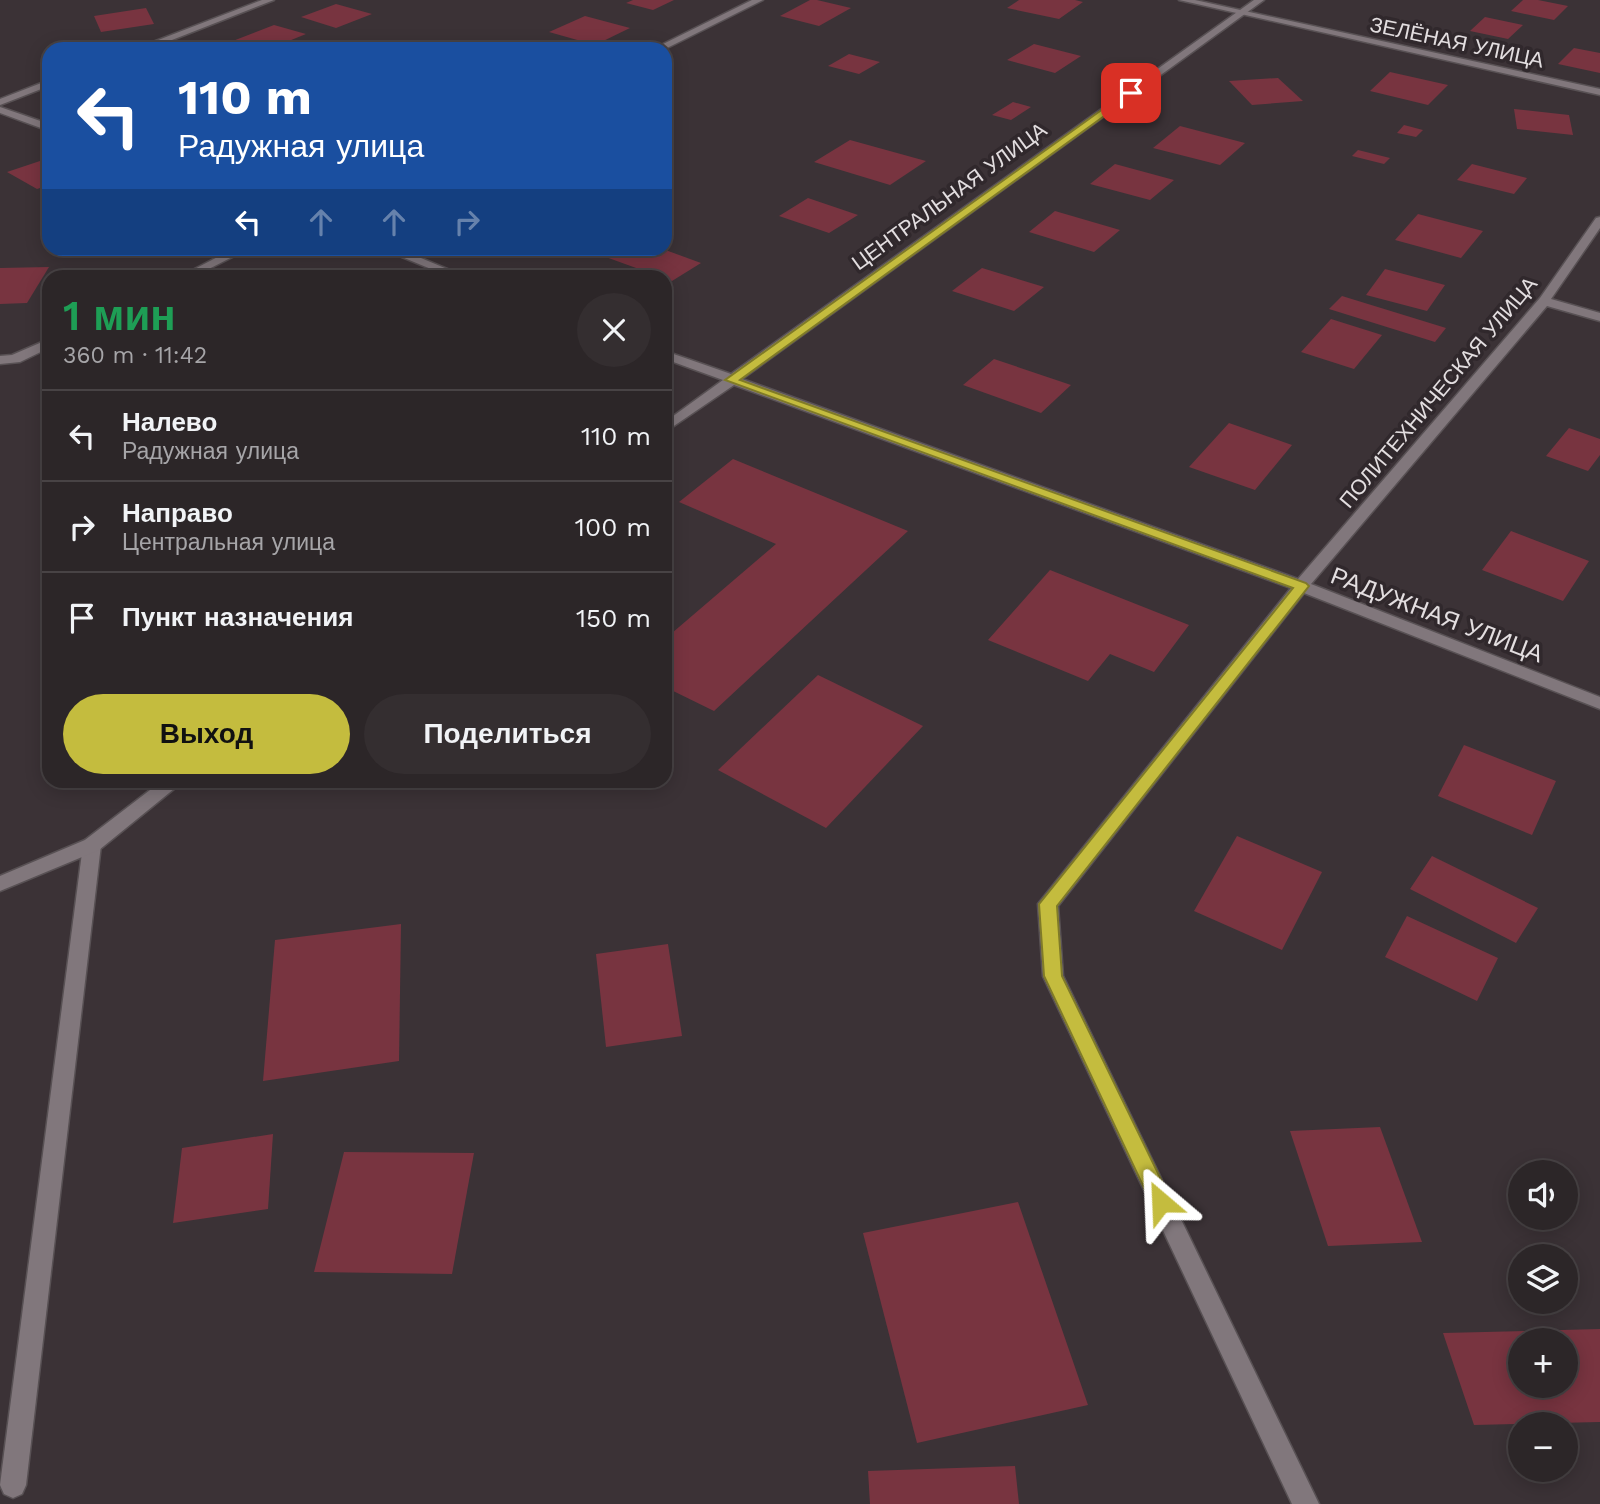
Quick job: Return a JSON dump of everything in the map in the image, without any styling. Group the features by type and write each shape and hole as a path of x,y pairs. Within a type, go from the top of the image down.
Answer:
{"street":[{"path":"159,42 270,0"},
{"path":"672,42 759,0"},
{"name":"ЗЕЛЁНАЯ УЛИЦА","path":"1183,0 1600,92"},
{"name":"ЦЕНТРАЛЬНАЯ УЛИЦА","path":"672,423 1260,0"},
{"path":"0,102 42,86"},
{"path":"0,110 42,125"},
{"name":"ПОЛИТЕХНИЧЕСКАЯ УЛИЦА","path":"1306,1504 1053,976 1048,904 1301,586 1544,300 1600,220"},
{"path":"200,270 229,256"},
{"path":"406,256 442,270"},
{"path":"1544,300 1600,317"},
{"path":"0,360 15,359 42,346"},
{"name":"РАДУЖНАЯ УЛИЦА","path":"672,358 1301,586 1600,703"},
{"path":"0,884 92,845 166,788"},
{"path":"13,1485 92,845"}],"building":[{"path":"633,0 674,0 653,10 626,3"},
{"path":"810,0 851,8 819,26 780,16"},
{"path":"1019,0 1083,2 1059,19 1007,8"},
{"path":"1523,0 1568,6 1554,20 1511,11"},
{"path":"336,4 372,14 336,28 301,17"},
{"path":"146,8 154,24 101,32 94,16"},
{"path":"585,16 630,28 601,42 584,42 549,32"},
{"path":"1485,17 1523,25 1508,39 1470,31"},
{"path":"274,25 306,34 286,42 230,42"},
{"path":"1034,44 1081,56 1055,73 1007,60"},
{"path":"1574,48 1600,53 1600,73 1558,64"},
{"path":"849,54 880,62 859,74 828,66"},
{"path":"1390,72 1448,85 1428,105 1370,91"},
{"path":"1278,78 1303,101 1252,105 1229,81"},
{"path":"1013,102 1031,107 1011,120 992,115"},
{"path":"1514,109 1569,115 1573,135 1517,129"},
{"path":"1404,125 1423,130 1416,137 1397,133"},
{"path":"1180,126 1245,143 1220,165 1153,148"},
{"path":"850,140 926,161 890,185 814,162"},
{"path":"1358,150 1390,158 1384,164 1352,156"},
{"path":"42,160 42,187 37,189 7,172"},
{"path":"1115,164 1174,180 1150,200 1090,184"},
{"path":"1472,164 1527,178 1514,194 1457,180"},
{"path":"808,198 858,215 829,233 779,216"},
{"path":"1055,211 1120,230 1094,252 1029,232"},
{"path":"1418,214 1483,231 1461,258 1395,240"},
{"path":"672,252 701,263 672,281 672,270 642,270 603,256 672,256"},
{"path":"49,267 42,270 42,278 27,303 0,304 0,268"},
{"path":"982,268 1044,287 1014,311 952,291"},
{"path":"1385,269 1445,285 1427,311 1366,295"},
{"path":"1342,296 1446,328 1435,342 1329,309"},
{"path":"1331,319 1382,335 1354,369 1301,352"},
{"path":"994,359 1071,385 1041,413 963,385"},
{"path":"1229,423 1292,445 1255,490 1189,467"},
{"path":"1569,428 1600,439 1600,455 1588,471 1546,456"},
{"path":"733,459 908,531 714,711 672,690 672,633 776,544 679,502"},
{"path":"1511,531 1589,561 1563,601 1482,570"},
{"path":"1050,570 1189,625 1154,672 1110,654 1088,681 988,640"},
{"path":"818,675 923,726 826,828 718,770"},
{"path":"1464,745 1556,781 1532,835 1438,796"},
{"path":"1237,836 1322,872 1282,950 1194,911"},
{"path":"1432,856 1538,908 1516,943 1410,889"},
{"path":"1407,916 1498,958 1477,1001 1385,957"},
{"path":"401,924 399,1061 263,1081 275,940"},
{"path":"668,944 682,1036 606,1047 596,954"},
{"path":"1380,1127 1422,1242 1328,1246 1290,1131"},
{"path":"273,1134 268,1209 173,1223 182,1148"},
{"path":"344,1152 474,1153 452,1274 314,1272"},
{"path":"1018,1202 1088,1405 917,1443 863,1233"},
{"path":"1600,1329 1600,1422 1578,1423 1578,1412 1508,1412 1508,1424 1474,1425 1443,1333 1508,1331 1508,1398 1578,1398 1578,1330"},
{"path":"1015,1466 1019,1504 870,1504 868,1471"}],"route":[{"path":"1131,93 732,380 1301,586 1048,904 1053,976 1161,1202"}]}
